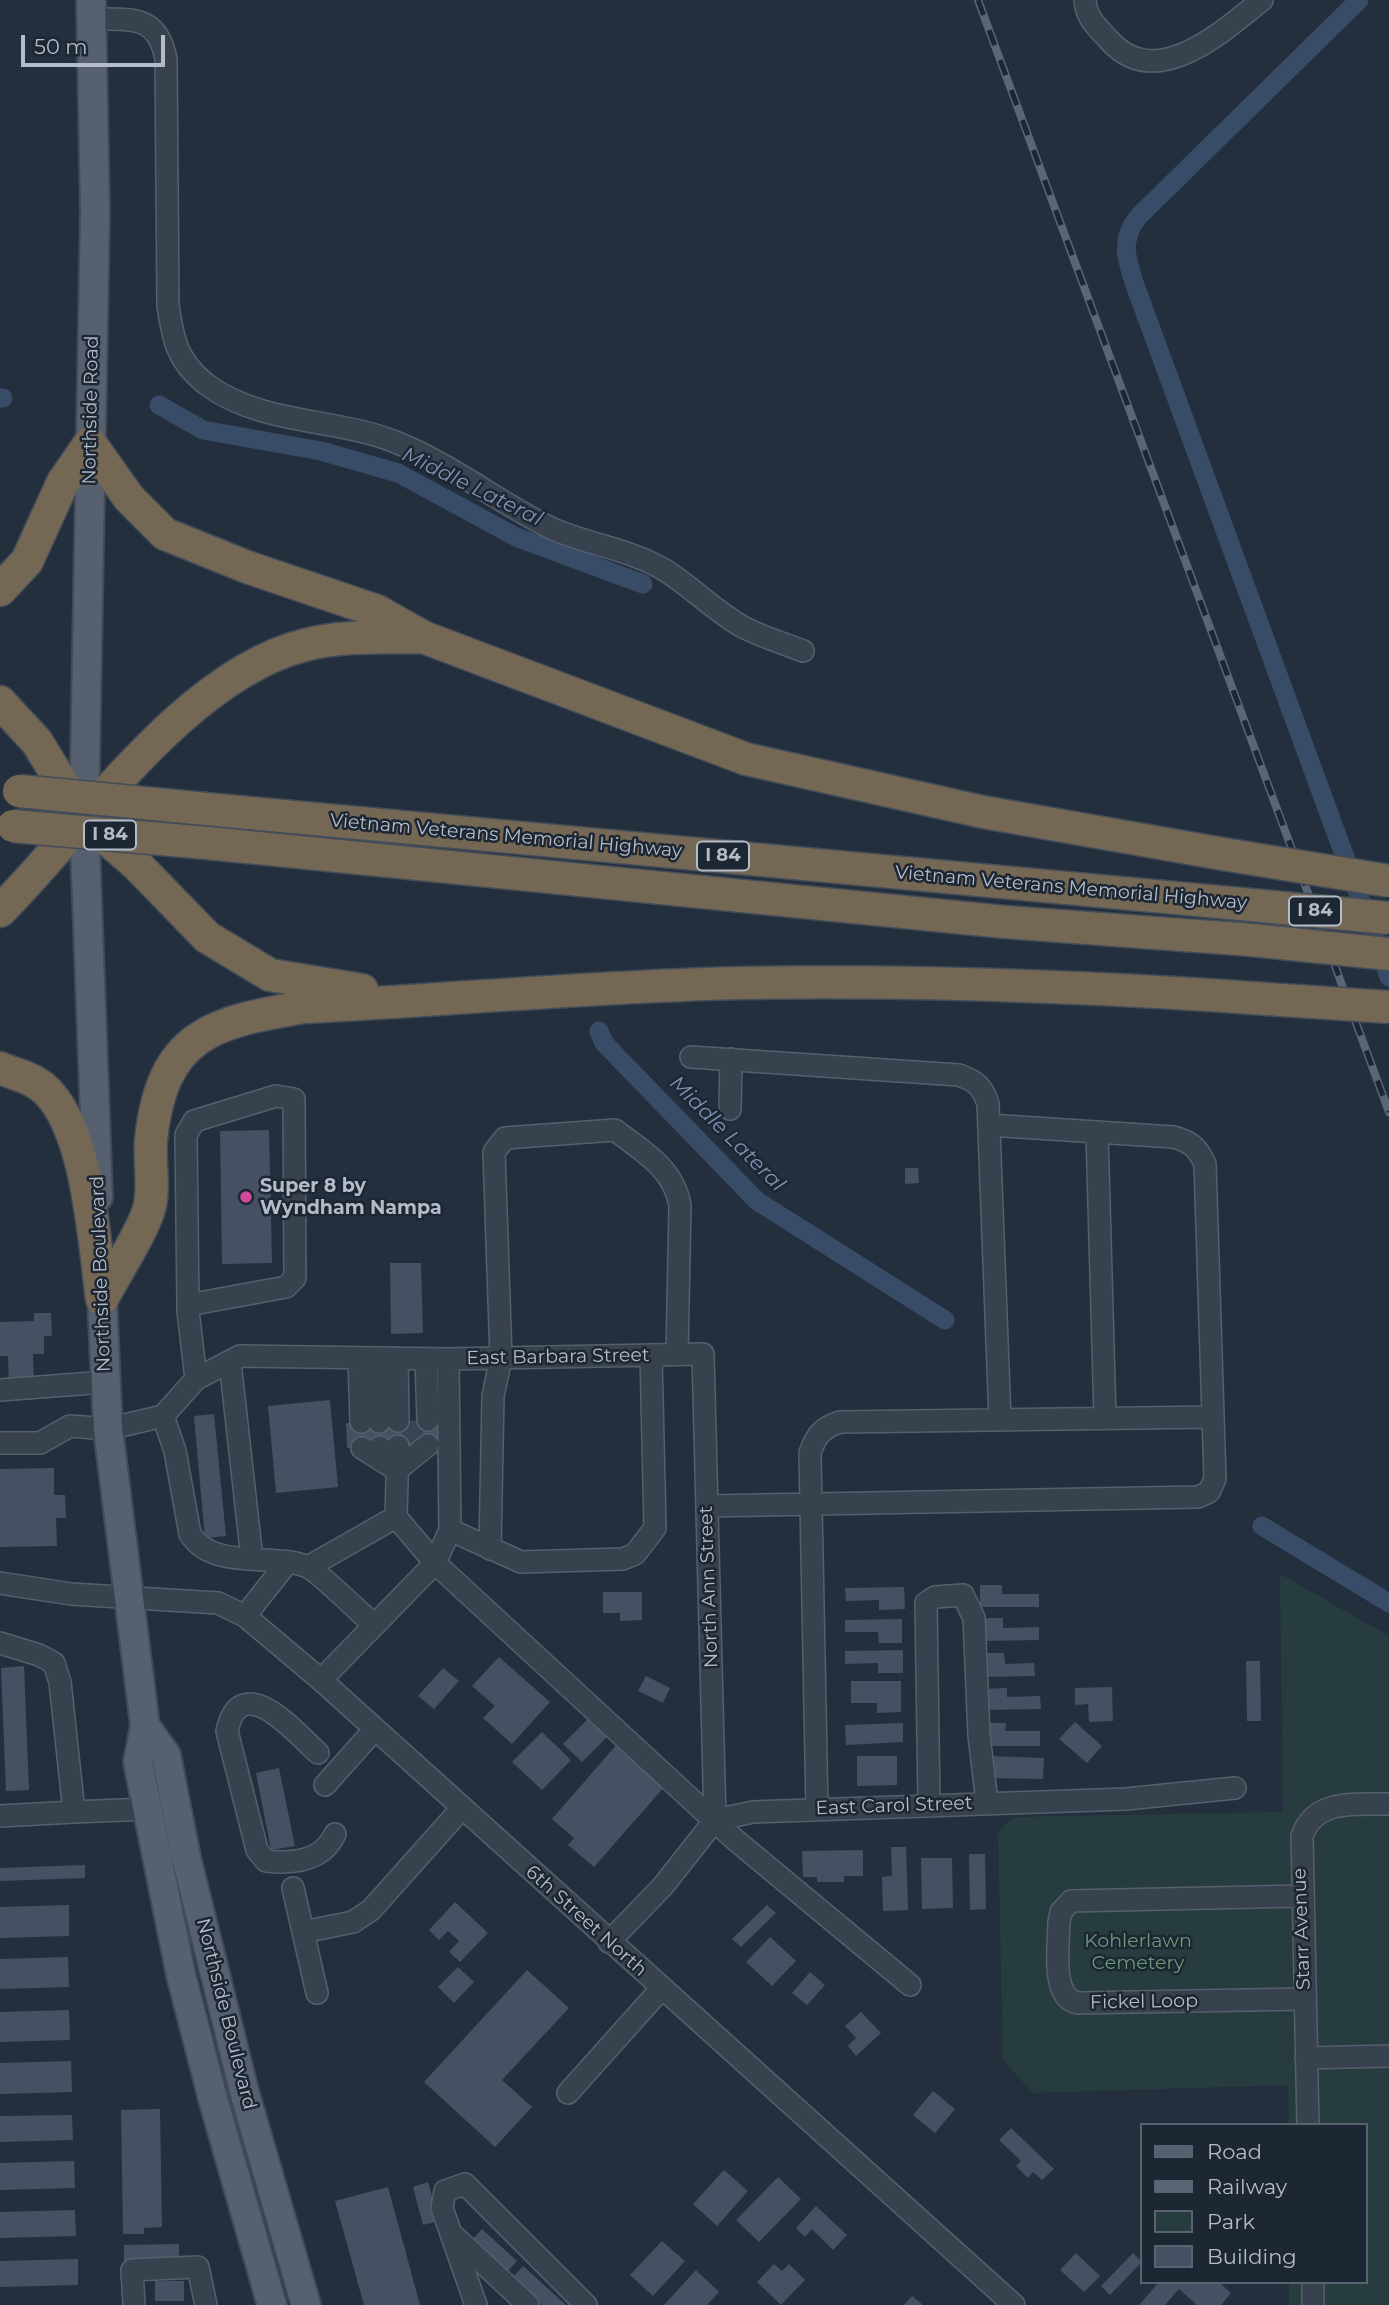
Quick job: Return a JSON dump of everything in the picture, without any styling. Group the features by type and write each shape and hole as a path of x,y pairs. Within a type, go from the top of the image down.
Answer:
{"highway":[{"path":"0,590 27,561 63,482 90,443 129,498 165,534 247,567 377,611 423,637 746,759 983,812 1389,881"},
{"path":"0,911 202,699 268,658 306,645 347,639 423,637"},
{"path":"0,702 37,741 84,820 137,865 207,937 270,975 338,988 468,999"},
{"name":"Vietnam Veterans Memorial Highway","path":"10,790 1389,918"},
{"name":"Vietnam Veterans Memorial Highway","path":"7,825 1005,922 1252,940 1389,954"},
{"path":"102,1299 149,1209 151,1140 157,1105 172,1063 204,1031 242,1017 305,1007 741,983 921,983 1143,990 1389,1007"},
{"path":"0,1069 37,1083 66,1115 81,1154 102,1299"}],"main road":[{"name":"Northside Road","path":"84,820 95,212 92,10"},
{"name":"Northside Boulevard","path":"84,820 108,1429 145,1726 138,1762 181,1975 212,2099 272,2305"},
{"name":"Northside Boulevard","path":"145,1726 166,1755 186,1857 238,2066 306,2305"}],"street":[{"path":"1086,0 1086,14 1121,54 1154,62 1205,46 1262,0"},
{"path":"92,10 137,20 152,28 163,43 166,59 168,306 173,342 186,365 206,384 233,399 273,413 392,441 448,467 553,529 636,557 665,570 743,627 803,651"},
{"path":"691,1057 959,1075 974,1081 984,1090 989,1125 1000,1420"},
{"path":"730,1109 731,1059"},
{"path":"188,1306 286,1287 295,1279 294,1099 276,1096 194,1121 186,1135 188,1306 196,1379"},
{"path":"707,1506 1198,1497 1209,1492 1215,1479 1205,1164 1199,1150 1186,1140 989,1125"},
{"path":"489,1549 493,1396 501,1358 494,1152 505,1138 615,1130 662,1166 677,1187 680,1206 677,1354"},
{"path":"1097,1132 1105,1418"},
{"path":"450,1530 521,1562 623,1559 635,1553 655,1528 651,1354"},
{"name":"East Barbara Street","path":"321,1680 435,1563 450,1530 448,1359 703,1354"},
{"name":"North Ann Street","path":"703,1354 715,1819"},
{"path":"0,1443 40,1443 70,1426 108,1429 163,1416 196,1379 240,1356 448,1359"},
{"path":"394,1358 396,1421"},
{"path":"394,1358 396,1421"},
{"path":"394,1358 396,1421"},
{"path":"230,1362 252,1559"},
{"path":"0,1390 106,1382"},
{"path":"163,1416 175,1451 190,1534 197,1545 212,1553 297,1566 374,1625"},
{"path":"817,1809 810,1453 815,1438 825,1427 840,1422 1213,1417"},
{"path":"396,1446 396,1517 435,1563 733,1838 911,1985"},
{"path":"396,1446 397,1470"},
{"path":"396,1446 397,1470"},
{"path":"245,1616 297,1566 396,1517"},
{"name":"6th Street North","path":"0,1583 71,1594 218,1603 245,1616 321,1680 1014,2305"},
{"path":"929,1804 926,1603 935,1597 963,1595 974,1618 979,1735 987,1803"},
{"path":"0,1643 39,1655 54,1663 60,1682 74,1812"},
{"path":"318,1753 267,1708 252,1703 240,1706 230,1717 227,1731 257,1850 266,1861 283,1863 317,1856 329,1848 335,1834"},
{"path":"325,1785 375,1729"},
{"name":"East Carol Street","path":"715,1819 753,1812 1126,1799 1235,1788"},
{"name":"Starr Avenue","path":"1308,2123 1299,1847 1310,1819 1329,1807 1389,1804"},
{"path":"303,1933 352,1922 371,1910 461,1808"},
{"path":"0,1816 146,1810"},
{"path":"610,1942 663,1886 715,1819"},
{"path":"293,1888 317,1993"},
{"name":"Fickel Loop","path":"1301,1896 1070,1901 1061,1912 1059,1922 1060,1983 1067,1998 1078,2003 1304,2000"},
{"path":"569,2093 661,1989"},
{"path":"1306,2058 1389,2056"},
{"path":"476,2305 442,2208 445,2191 465,2184 586,2305"},
{"path":"452,2235 527,2305"},
{"path":"134,2305 131,2270 198,2267 206,2305"},
{"path":"1312,2284 1313,2305"}],"green space":[{"name":"Kohlerlawn Cemetery","path":"1280,1574 1389,1636 1389,2305 1289,2305 1289,2284 1368,2284 1368,2123 1289,2123 1288,2085 1033,2093 1003,2060 998,1832 1013,1817 1283,1812"}],"building":[{"name":"Super 8 by Wyndham Nampa","path":"269,1130 272,1263 222,1264 220,1131"},
{"path":"905,1168 918,1168 919,1183 905,1184"},
{"path":"390,1263 421,1263 423,1333 391,1334"},
{"path":"34,1313 51,1313 52,1336 44,1336 44,1354 33,1354 34,1388 9,1388 8,1356 0,1356 0,1322 34,1321"},
{"path":"330,1400 338,1487 276,1493 268,1406"},
{"path":"214,1414 226,1536 205,1538 194,1416"},
{"path":"437,1420 438,1445 347,1448 346,1423"},
{"path":"54,1468 54,1495 65,1495 66,1518 56,1518 57,1546 0,1547 0,1469"},
{"path":"980,1585 1002,1585 1002,1594 1039,1594 1039,1607 980,1607"},
{"path":"904,1587 905,1609 879,1610 879,1600 846,1601 845,1588"},
{"path":"603,1592 642,1592 642,1620 620,1621 620,1613 603,1613"},
{"path":"980,1618 1003,1618 1003,1628 1039,1627 1039,1640 981,1641"},
{"path":"902,1619 902,1643 879,1643 878,1632 845,1632 845,1620"},
{"path":"903,1650 903,1673 878,1673 878,1663 845,1664 845,1651"},
{"path":"981,1653 1004,1653 1005,1664 1034,1663 1035,1676 981,1677"},
{"path":"499,1657 550,1702 512,1744 483,1718 495,1706 472,1686"},
{"path":"1246,1661 1260,1661 1261,1721 1247,1721"},
{"path":"24,1666 29,1790 6,1791 1,1668"},
{"path":"443,1668 459,1681 434,1709 418,1696"},
{"path":"646,1676 670,1688 663,1703 638,1691"},
{"path":"851,1681 901,1681 901,1712 877,1713 877,1703 851,1703"},
{"path":"1112,1687 1113,1721 1089,1722 1088,1704 1075,1705 1075,1688"},
{"path":"1007,1688 1007,1697 1040,1696 1041,1709 983,1710 983,1689"},
{"path":"588,1719 607,1737 582,1762 563,1744"},
{"path":"1075,1722 1102,1746 1087,1763 1059,1739"},
{"path":"903,1723 903,1742 846,1745 845,1725"},
{"path":"983,1723 1006,1723 1005,1731 1040,1731 1040,1746 984,1746"},
{"path":"542,1732 571,1760 542,1790 512,1762"},
{"path":"618,1743 666,1785 594,1867 568,1845 574,1838 552,1819"},
{"path":"857,1756 897,1756 897,1785 857,1786"},
{"path":"988,1756 1044,1758 1043,1779 987,1778"},
{"path":"279,1768 295,1846 271,1850 256,1773"},
{"path":"891,1847 906,1847 908,1910 883,1911 882,1877 892,1876"},
{"path":"863,1850 863,1876 844,1876 844,1882 817,1882 817,1877 803,1877 802,1851"},
{"path":"969,1854 985,1854 986,1909 970,1910"},
{"path":"921,1858 952,1858 953,1908 922,1909"},
{"path":"85,1865 85,1878 0,1881 0,1868"},
{"path":"455,1902 488,1933 460,1962 449,1952 459,1941 448,1931 439,1940 429,1930"},
{"path":"69,1905 69,1936 0,1938 0,1907"},
{"path":"767,1905 776,1913 741,1947 732,1939"},
{"path":"770,1937 796,1961 772,1986 746,1962"},
{"path":"68,1957 69,1987 0,1989 0,1959"},
{"path":"458,1967 474,1982 454,2003 438,1987"},
{"path":"527,1970 569,2008 502,2080 532,2107 495,2147 424,2082"},
{"path":"810,1972 825,1985 807,2005 792,1993"},
{"path":"69,2010 70,2040 0,2042 0,2012"},
{"path":"861,2012 881,2033 856,2056 848,2046 856,2038 845,2026"},
{"path":"71,2061 72,2092 0,2094 0,2063"},
{"path":"933,2091 955,2109 935,2133 913,2115"},
{"path":"160,2109 162,2227 144,2228 144,2234 123,2234 121,2110"},
{"path":"72,2115 73,2140 0,2142 0,2116"},
{"path":"1011,2128 1054,2169 1042,2180 1033,2172 1028,2178 1016,2166 1021,2161 999,2140"},
{"path":"74,2161 75,2188 0,2190 0,2163"},
{"path":"724,2170 748,2191 717,2226 693,2204"},
{"path":"778,2177 801,2199 759,2242 736,2220"},
{"path":"428,2182 439,2221 423,2225 413,2187"},
{"path":"388,2187 420,2305 364,2305 335,2201"},
{"path":"816,2206 847,2235 833,2250 812,2229 805,2237 796,2228"},
{"path":"75,2210 76,2236 0,2238 0,2212"},
{"path":"482,2229 517,2261 507,2272 472,2240"},
{"path":"662,2241 685,2261 653,2296 630,2275"},
{"path":"179,2244 179,2263 124,2264 124,2245"},
{"path":"1076,2253 1100,2276 1084,2292 1060,2270"},
{"path":"1133,2253 1140,2260 1140,2264 1110,2295 1101,2286"},
{"path":"78,2259 78,2285 0,2287 0,2261"},
{"path":"774,2264 782,2271 789,2264 805,2280 781,2305 757,2282"},
{"path":"523,2266 566,2305 542,2305 512,2278"},
{"path":"696,2270 719,2292 707,2305 664,2305"},
{"path":"155,2281 184,2281 184,2301 155,2301"},
{"path":"1157,2284 1221,2284 1231,2293 1221,2305 1197,2305 1179,2289 1165,2305 1139,2305"},
{"path":"912,2296 923,2305 904,2305"}],"waterway":[{"path":"1359,0 1138,217 1128,234 1126,251 1136,288 1389,977"},
{"name":"Middle Lateral","path":"159,405 203,430 321,451 398,473 516,537 643,584"},
{"name":"Middle Lateral","path":"599,1031 604,1043 757,1201 945,1320"},
{"name":"Middle Lateral","path":"1262,1526 1389,1603"}],"tunnel":[{"path":"412,1421 413,1446"}],"railway":[{"path":"978,0 1389,1112"}],"place":[{"name":"Super 8 by Wyndham Nampa","path":"246,1197"}]}
